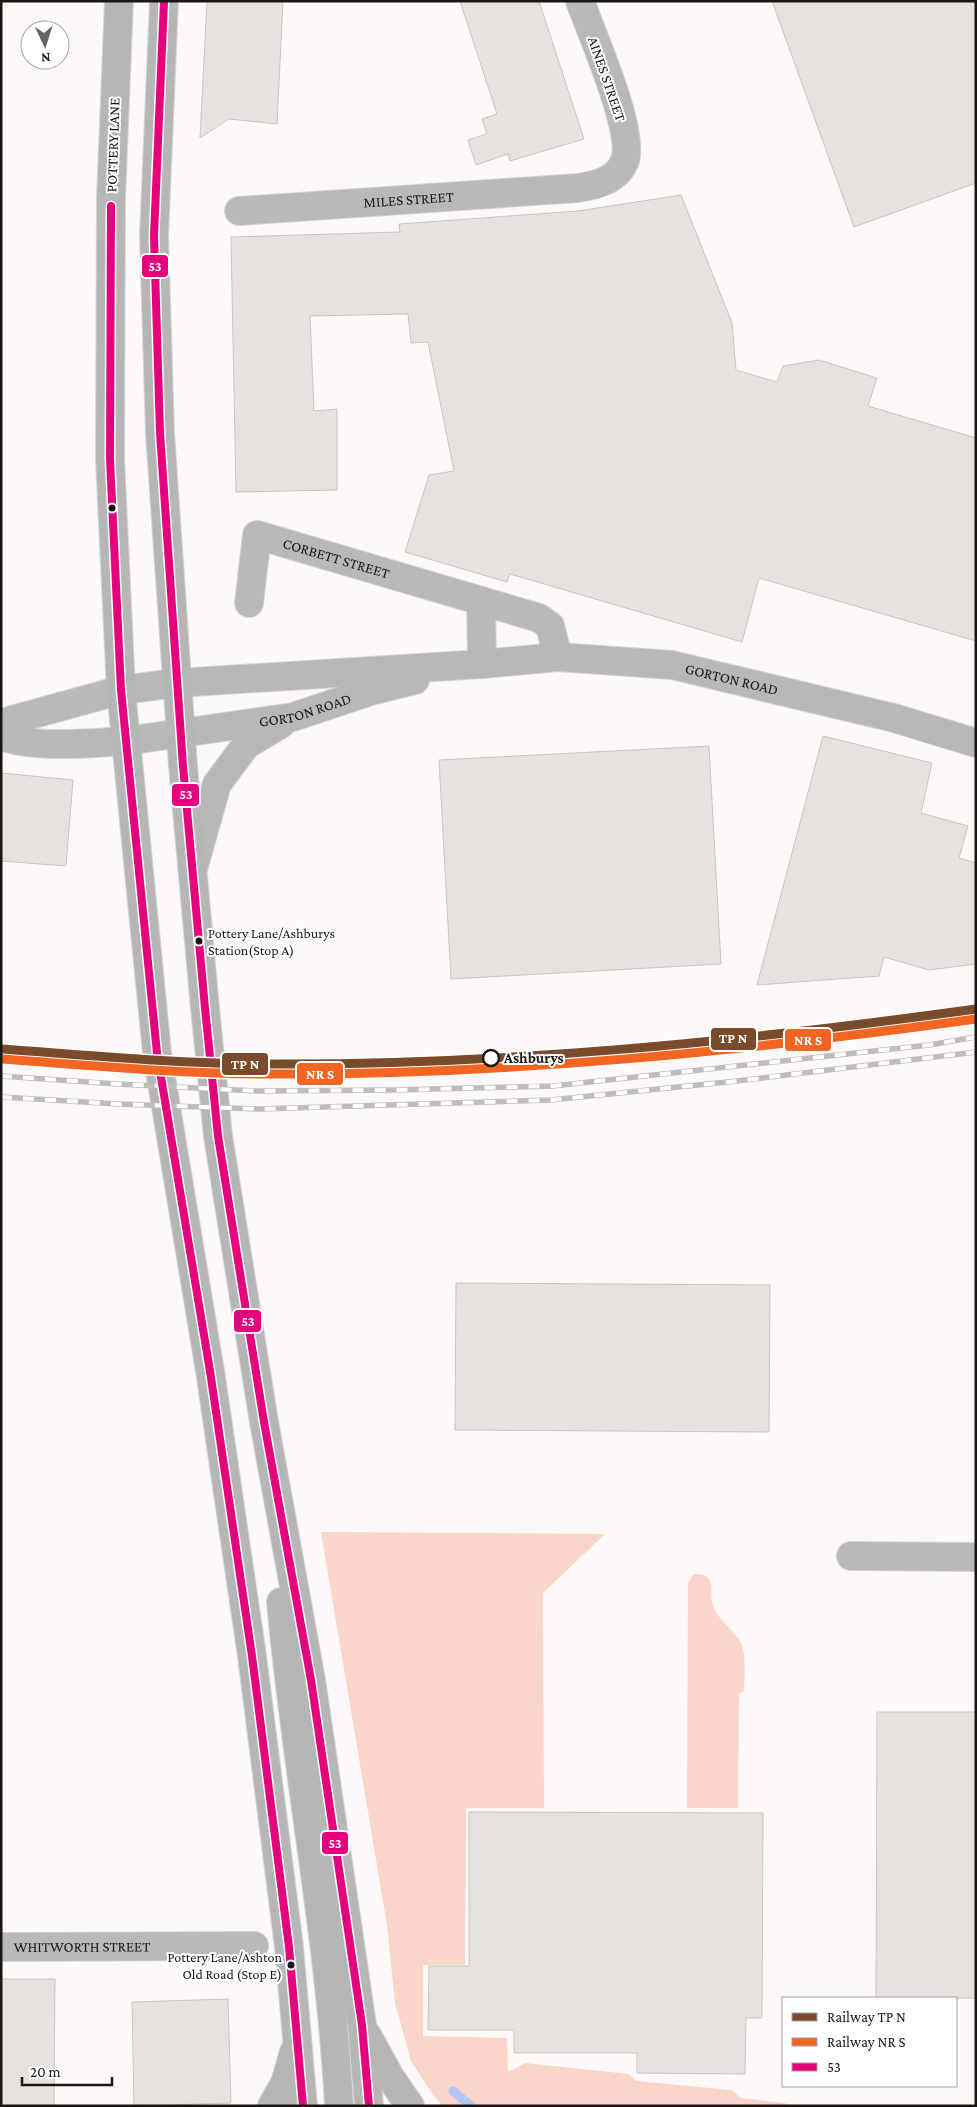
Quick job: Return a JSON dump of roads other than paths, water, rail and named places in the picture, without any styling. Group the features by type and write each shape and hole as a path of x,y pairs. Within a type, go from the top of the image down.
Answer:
{"highway":[{"name":"POTTERY LANE","path":"119,1 111,198 110,459 121,690 157,1053 210,1372 252,1656 289,1947 303,2106"},
{"path":"164,1 154,236 160,432 180,734 192,870 218,1136 264,1422 311,1680 362,2025 369,2106"},
{"path":"264,1422 288,1676 322,1925 339,2106"},
{"path":"362,2025 390,2077 410,2106"},
{"path":"272,2106 285,2083 292,2064 297,2035"}],"street":[{"name":"AINES STREET","path":"578,188 597,185 613,176 625,160 626,145 620,110 580,1"},
{"name":"MILES STREET","path":"239,211 578,188"},
{"name":"CORBETT STREET","path":"249,602 257,534 539,618 550,626 558,657"},
{"path":"481,601 482,664"},
{"name":"GORTON ROAD","path":"121,690 177,683 482,664 558,657 672,665 894,718 976,743"},
{"name":"GORTON ROAD","path":"126,741 293,717 371,691 482,664"},
{"path":"1,725 12,720 121,690"},
{"path":"192,870 217,784 246,746 293,717"},
{"path":"1,736 9,739 60,744 126,741"},
{"path":"850,1556 976,1557"},
{"name":"WHITWORTH STREET","path":"1,1947 254,1946"}],"waterway":[{"path":"453,2091 471,2106"}],"railway":[{"path":"1,1076 258,1091 553,1086 929,1045 976,1037"},
{"path":"1,1097 118,1104 259,1109 551,1100 737,1081 976,1052"}],"place":[{"name":"Pottery Lane/Ashburys Station(Stop A)","path":"199,941"},
{"name":"Ashburys","path":"491,1058"},
{"name":"Pottery Lane/Ashton Old Road (Stop E)","path":"291,1965"}]}
